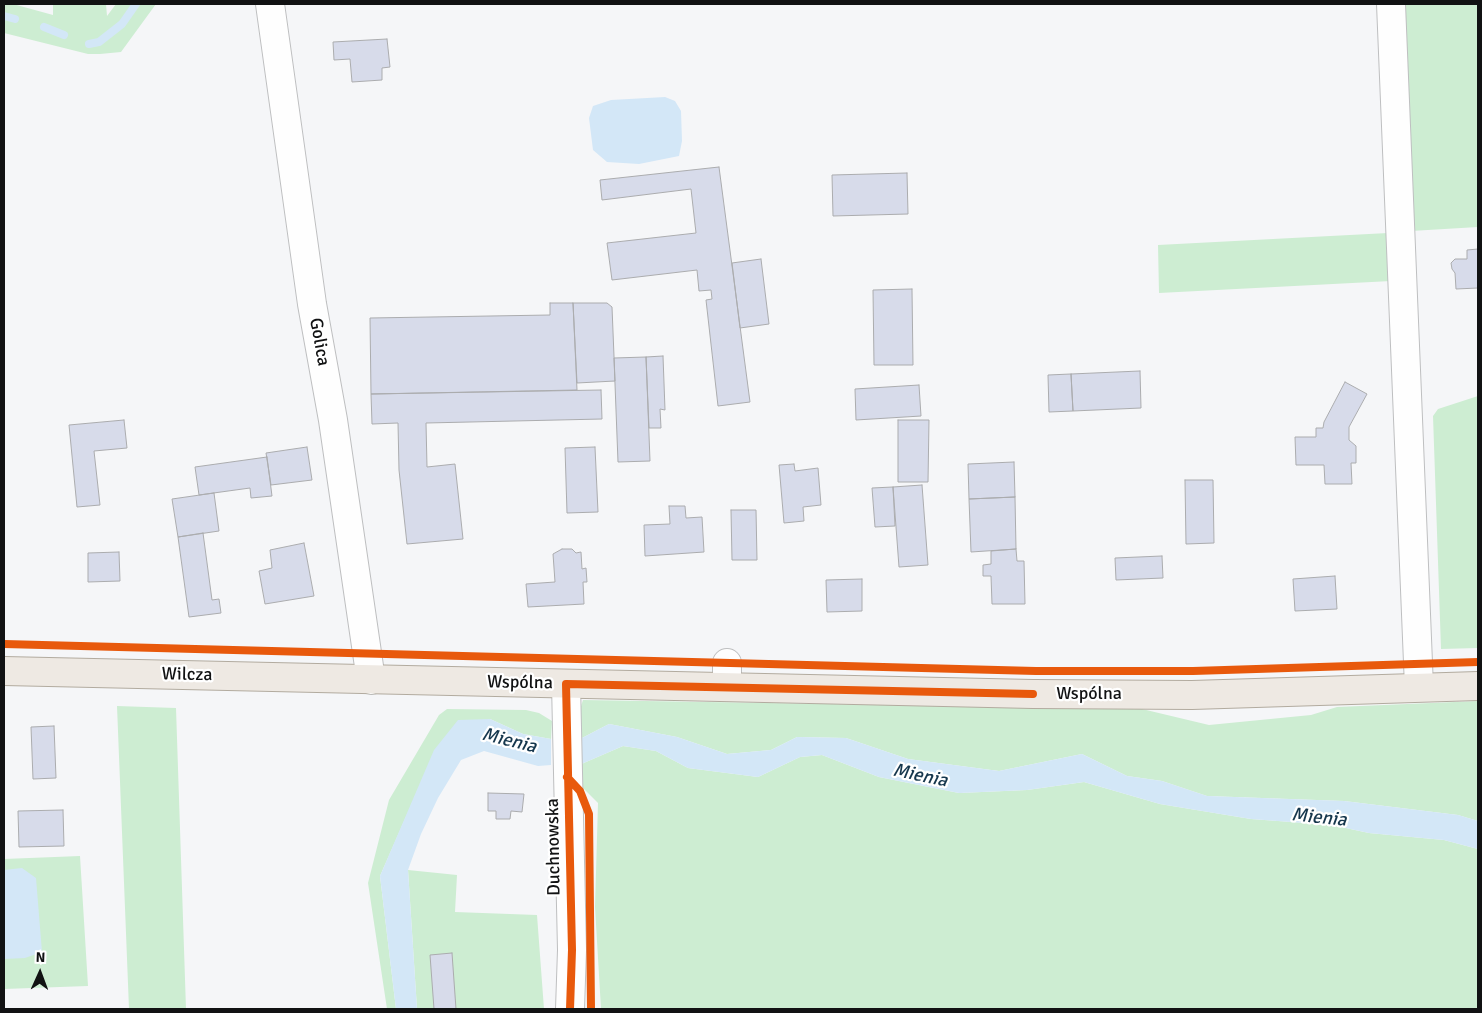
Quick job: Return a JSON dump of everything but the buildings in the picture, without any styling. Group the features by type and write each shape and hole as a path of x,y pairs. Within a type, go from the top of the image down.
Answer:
{"main road":[{"name":"Wilcza","path":"4,671 371,680"},
{"name":"Wspólna","path":"371,680 566,684 727,675 1182,695 1478,686"}],"street":[{"name":"Golica","path":"270,4 312,304 333,420 371,680"},
{"path":"1391,4 1418,687"},
{"name":"Duchnowska","path":"566,684 572,950 570,1009"}],"green space":[{"path":"4,4 13,4 53,15 53,4 106,4 107,16 116,4 156,4 121,52 88,54 4,33"},
{"path":"1402,4 1478,4 1478,227 1411,231"},
{"path":"1388,233 1391,281 1159,293 1158,245"},
{"path":"1478,396 1478,648 1441,649 1433,416 1438,409"},
{"path":"583,700 1142,709 1209,725 1311,715 1337,707 1478,701 1478,821 1458,815 1344,801 1207,796 1162,781 1127,776 1082,754 999,771 908,759 846,738 797,737 771,750 727,754 677,737 609,724 582,738 579,712"},
{"path":"117,706 176,708 186,1009 129,1009"},
{"path":"447,709 526,710 539,713 552,721 551,739 523,734 490,719 423,778 380,876 396,1009 387,1009 368,883 389,800 439,715"},
{"path":"623,746 656,751 688,768 758,777 800,757 822,755 879,777 959,793 1027,790 1084,782 1160,804 1251,819 1332,825 1369,833 1444,840 1478,849 1478,1009 601,1009 595,907 598,803 581,786 579,765"},
{"path":"80,856 88,986 4,989 4,859"},
{"path":"408,870 457,875 455,912 537,915 544,1009 417,1009"}],"water":[{"path":"665,97 675,101 681,111 682,141 679,156 639,164 607,162 593,150 589,118 593,106 611,100"},
{"name":"Mienia","path":"490,719 523,734 551,739 551,765 538,766 484,751 461,760 438,798 421,834 408,870 417,1009 396,1009 380,876 434,750 458,720"},
{"name":"Mienia","path":"609,724 677,737 727,754 771,750 797,737 846,738 908,759 999,771 1082,754 1127,776 1162,781 1207,796 1344,801 1458,815 1478,821 1478,849 1444,840 1369,833 1332,825 1251,819 1160,804 1084,782 1027,790 959,793 879,777 822,755 800,757 758,777 688,768 656,751 623,746 579,765 582,738"},
{"path":"22,868 36,878 42,952 25,958 4,959 4,870"}],"waterway":[{"path":"89,44 99,42 122,24 136,4"},
{"path":"4,16 15,19"},
{"path":"44,27 64,35"}],"cycle path":[{"path":"4,644 1036,671 1193,671 1478,662"},
{"path":"570,1009 572,950 566,684 1033,694"},
{"path":"567,777 580,791 589,814 591,1009"}]}
